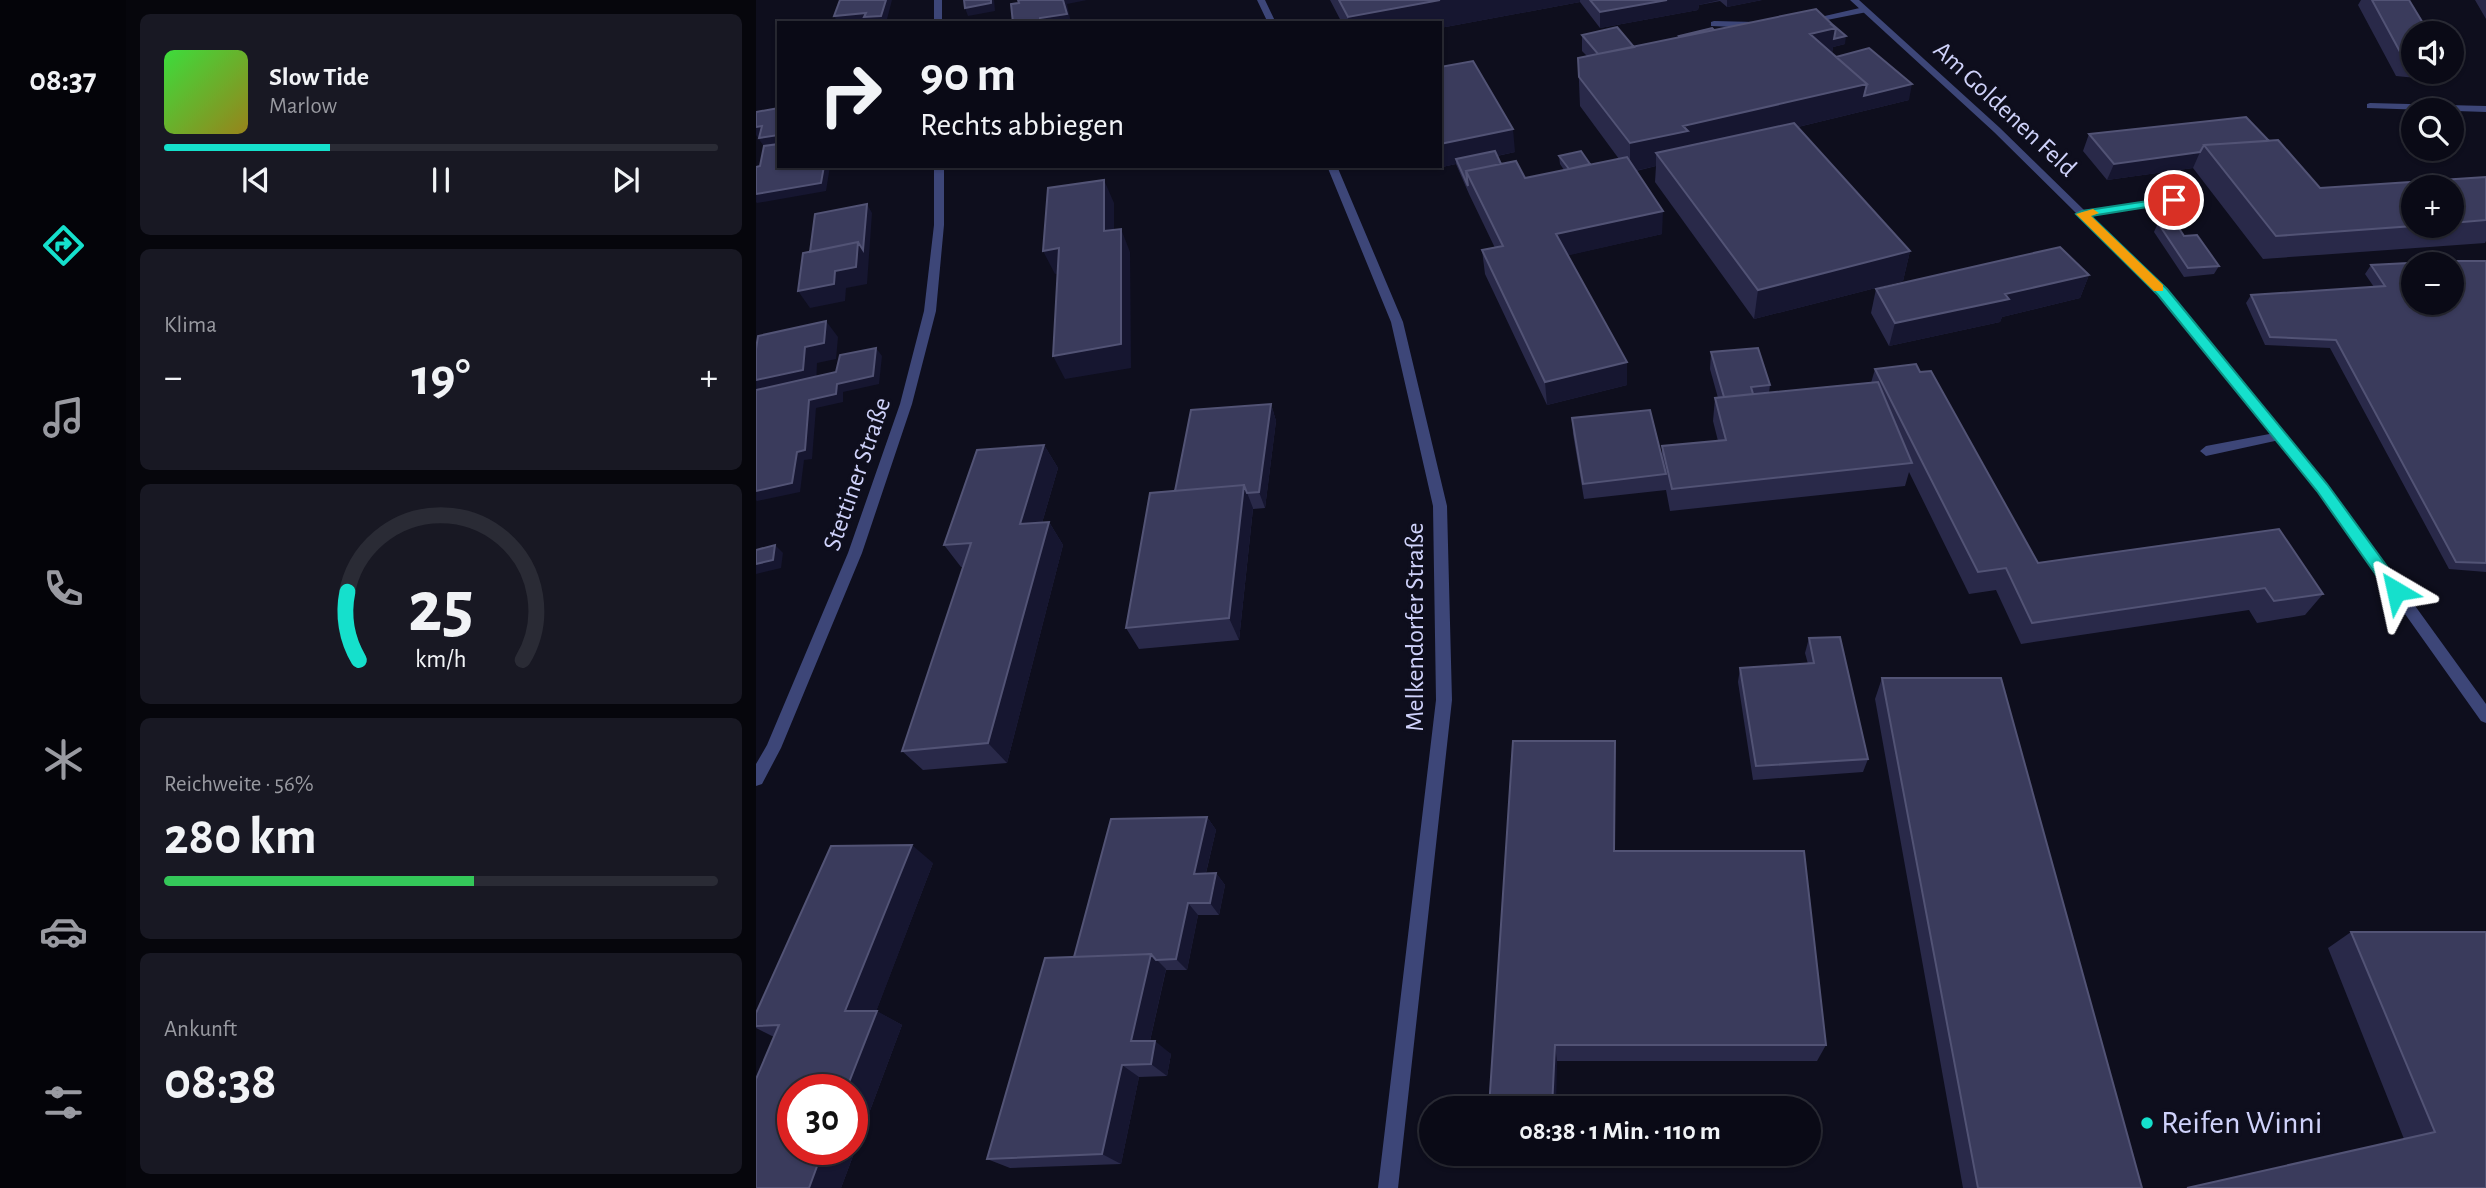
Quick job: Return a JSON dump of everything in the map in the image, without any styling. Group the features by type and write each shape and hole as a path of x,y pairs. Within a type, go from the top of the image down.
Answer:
{"street":[{"path":"938,0 938,21"},
{"path":"1261,0 1271,21"},
{"name":"Am Goldenen Feld","path":"1854,0 1997,130 2162,292 2322,487 2486,716"},
{"path":"1791,24 1864,10"},
{"path":"1714,24 1766,26"},
{"path":"2370,106 2486,109"},
{"name":"Stettiner Straße","path":"756,779 773,748 855,553 906,404 930,312 939,225 939,168"},
{"name":"Melkendorfer Straße","path":"1333,168 1397,322 1440,506 1444,700 1388,1188"},
{"path":"2082,214 2174,200"},
{"path":"2206,451 2280,436"}],"building":[{"path":"840,0 886,0 881,16 864,17 866,13 834,16"},
{"path":"964,0 991,0 991,3 965,8"},
{"path":"1018,0 1063,0 1067,14 1040,18 1040,21 1013,21 1011,4 1019,3"},
{"path":"1339,0 1440,0 1348,17"},
{"path":"1590,0 1667,0 1600,12"},
{"path":"2372,0 2409,0 2422,21 2401,21 2401,54"},
{"path":"1816,9 1836,28 1810,34 1867,84 1683,126 1688,131 1630,143 1579,77 1578,58"},
{"path":"1833,25 1846,36 1834,39 1836,28"},
{"path":"1617,27 1634,47 1598,54 1582,35"},
{"path":"1712,28 1714,30 1679,36"},
{"path":"1869,48 1912,84 1864,96 1867,84 1836,57"},
{"path":"1473,61 1513,129 1442,144 1442,67"},
{"path":"777,108 777,135 759,138 762,126 756,127 756,112"},
{"path":"2246,117 2269,141 2204,145 2200,152 2114,164 2089,134"},
{"path":"1794,123 1910,251 1758,290 1656,153"},
{"path":"2278,140 2320,188 2401,183 2401,227 2276,236 2204,145"},
{"path":"777,144 777,168 824,168 821,183 756,194 756,167 760,166 764,146"},
{"path":"1495,151 1501,164 1466,171 1468,186 1456,159"},
{"path":"1581,151 1590,164 1569,169 1559,156"},
{"path":"1627,157 1663,211 1556,234 1627,362 1545,382 1482,250 1503,246 1466,171 1516,161 1525,178"},
{"path":"2486,177 2486,220 2464,222 2464,178"},
{"path":"1104,180 1104,231 1121,229 1121,344 1053,356 1059,248 1043,251 1048,188"},
{"path":"867,204 863,250 858,242 810,252 815,214"},
{"path":"2175,222 2184,236 2197,235 2219,266 2188,268 2158,223"},
{"path":"858,242 856,267 835,271 834,284 798,291 803,253"},
{"path":"2060,247 2089,275 2005,294 2009,299 1895,323 1876,289"},
{"path":"2464,261 2486,261 2486,563 2456,562 2336,340 2270,337 2251,295 2385,286 2371,265 2401,263 2401,315 2464,315"},
{"path":"826,321 824,343 805,347 803,370 756,380 758,336"},
{"path":"876,348 873,376 837,384 836,394 809,400 805,450 797,452 792,483 756,491 756,390 836,372 840,355"},
{"path":"1758,348 1770,385 1751,387 1753,394 1724,397 1711,352"},
{"path":"1916,364 1920,372 1931,371 2038,563 2279,529 2323,594 2274,601 2265,588 2032,623 2006,568 1978,572 1875,369"},
{"path":"1878,382 1912,463 1672,489 1662,446 1726,440 1715,398"},
{"path":"1271,404 1259,492 1247,493 1244,485 1175,491 1191,410"},
{"path":"1650,410 1666,474 1583,484 1572,418"},
{"path":"1044,445 1020,524 1049,522 988,743 902,751 971,543 944,545 977,450"},
{"path":"1244,485 1229,618 1126,628 1150,493"},
{"path":"775,545 773,560 756,564 756,550"},
{"path":"1840,637 1868,759 1756,766 1740,668 1814,663 1809,638"},
{"path":"1882,678 2001,678 2142,1188 1978,1188"},
{"path":"1513,741 1615,741 1614,851 1804,851 1826,1045 1555,1045 1553,1096 1490,1096"},
{"path":"1207,817 1194,874 1216,873 1210,903 1188,903 1176,959 1156,960 1151,954 1074,957 1111,819"},
{"path":"912,845 845,1011 877,1011 852,1074 777,1074 777,1165 817,1165 809,1188 756,1188 756,1079 779,1025 756,1026 756,1013 831,846"},
{"path":"2351,932 2486,932 2486,1188 2187,1188 2435,1132"},
{"path":"1151,954 1131,1041 1155,1041 1151,1064 1122,1065 1102,1154 987,1159 1045,958"}],"slow traffic":[{"path":"2093,213 2082,214 2158,288"}],"place":[{"name":"Reifen Winni","path":"2147,1123"}],"route":[{"path":"2174,200 2082,214 2162,292 2322,487 2396,591"}]}
